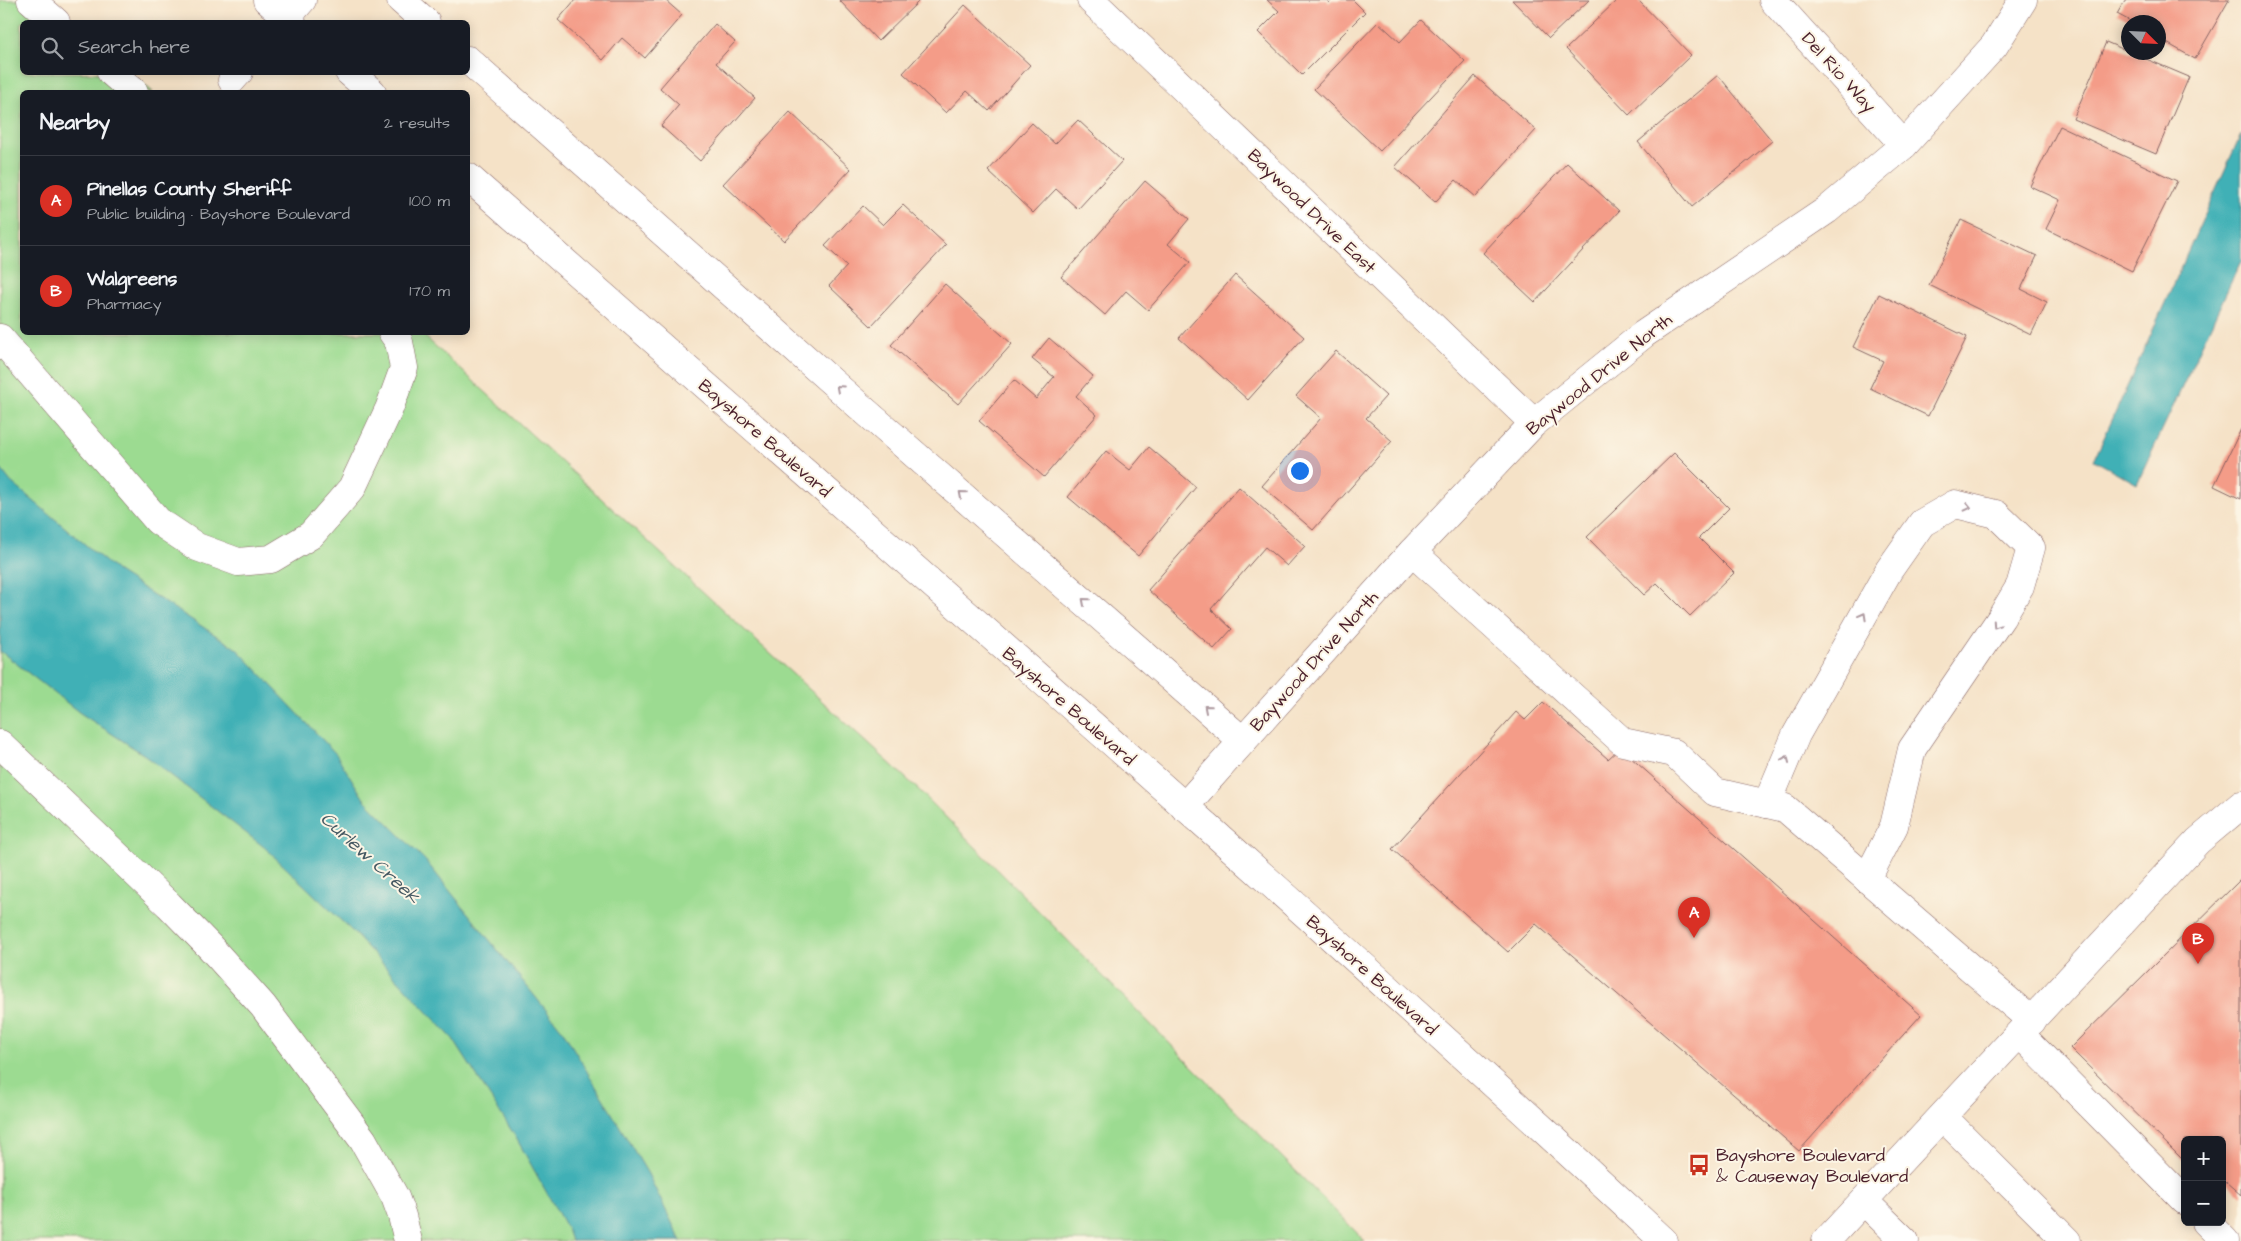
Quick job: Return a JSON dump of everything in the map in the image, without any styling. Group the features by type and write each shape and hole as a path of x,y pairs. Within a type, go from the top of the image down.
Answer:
{"street":[{"path":"31,0 54,20"},
{"path":"402,0 424,20"},
{"name":"Baywood Drive East","path":"1091,0 1534,423"},
{"name":"Del Rio Way","path":"1773,0 1904,144"},
{"name":"Baywood Drive North","path":"1184,807 1412,552 1534,423 1644,334 1827,210 1904,144 1994,46 2024,0"},
{"path":"470,62 857,404 1243,740"},
{"path":"114,75 132,90"},
{"path":"352,75 370,90"},
{"name":"Bayshore Boulevard","path":"470,179 1184,807 1505,1094 1664,1241"},
{"path":"0,338 158,521 197,547 238,562 272,559 312,535 352,488 390,409 404,368 399,342 394,335"},
{"path":"1767,804 1796,735 1889,570 1922,523 1955,504 1996,514 2031,548 2020,586 2001,618 1912,749 1894,826 1867,879"},
{"path":"1412,552 1623,742 1674,753 1715,792 1785,808 1867,879 2026,1027 2181,1197"},
{"path":"0,744 169,905 263,1006 364,1140 394,1197 402,1216 408,1241"},
{"path":"1826,1241 2198,841 2241,805"},
{"path":"1943,1117 2068,1241"},
{"path":"1864,1201 1905,1241"},
{"path":"2210,1226 2225,1241"},
{"path":"2230,1241 2241,1230"}],"green space":[{"path":"0,0 50,0 73,20 20,20 20,75 132,75 151,90 20,90 20,335 423,335 920,791 1365,1241 0,1241"}],"water":[{"path":"2241,134 2241,261 2137,484 2094,460"},
{"name":"Curlew Creek","path":"0,468 11,482 118,572 237,649 336,754 364,799 425,860 563,1031 648,1174 681,1241 571,1241 567,1229 515,1136 453,1039 352,931 264,847 146,756 80,713 0,651"}],"building":[{"path":"575,0 665,0 682,15 645,58 622,38 603,60 558,20"},
{"path":"839,0 920,0 878,41"},
{"path":"1267,0 1327,0 1329,3 1332,0 1353,0 1365,12 1302,75 1258,32 1279,11"},
{"path":"1512,0 1589,0 1549,38"},
{"path":"1617,0 1638,0 1691,55 1629,115 1566,49"},
{"path":"2125,0 2229,0 2195,59 2166,43 2166,15 2121,16 2117,14"},
{"path":"965,5 1030,65 989,111 967,91 946,113 903,73"},
{"path":"1421,20 1465,61 1380,151 1314,89 1378,22 1400,42"},
{"path":"715,24 735,42 716,63 755,98 700,161 661,126 679,105 660,88"},
{"path":"2106,42 2121,48 2121,60 2149,60 2189,77 2156,154 2073,119"},
{"path":"1718,75 1772,141 1692,207 1638,142"},
{"path":"1475,76 1536,130 1476,197 1456,180 1435,202 1395,167"},
{"path":"790,112 851,169 784,241 723,184"},
{"path":"1078,120 1122,161 1078,209 1056,189 1033,213 988,171 1032,123 1055,144"},
{"path":"2060,126 2177,181 2132,271 2046,229 2060,200 2030,186"},
{"path":"1567,163 1619,211 1535,302 1483,253"},
{"path":"1145,181 1189,219 1168,244 1190,262 1148,310 1126,291 1105,315 1061,277"},
{"path":"903,205 946,245 871,326 829,286 847,266 825,246 863,206 883,225"},
{"path":"1961,220 2037,256 2021,289 2047,302 2031,335 1929,285"},
{"path":"1235,275 1304,337 1248,400 1179,338"},
{"path":"945,284 1012,344 958,404 891,345"},
{"path":"1879,294 1967,337 1928,416 1870,388 1883,361 1853,347"},
{"path":"1049,338 1093,376 1076,396 1097,415 1044,477 979,421 1014,380 1036,399 1054,377 1032,359"},
{"path":"1336,351 1386,396 1366,418 1392,441 1313,530 1262,486 1321,418 1296,396"},
{"path":"2241,429 2241,499 2214,486"},
{"path":"1149,447 1196,487 1138,556 1068,497 1106,451 1130,470"},
{"path":"1674,453 1729,508 1699,538 1734,573 1690,616 1657,583 1644,595 1587,537"},
{"path":"1239,487 1305,546 1287,566 1265,547 1211,609 1232,629 1214,649 1148,590"},
{"path":"1543,702 1608,759 1620,748 1921,1015 1799,1151 1536,924 1508,952 1392,849 1516,712 1525,720"},
{"path":"2241,879 2241,1195 2226,1182 2226,1136 2181,1136 2181,1158 2070,1048"}],"place":[{"name":"Pinellas County Sheriff","path":"1694,938"},
{"name":"Walgreens","path":"2198,964"},
{"name":"Bayshore Boulevard & Causeway Boulevard","path":"1699,1165"}]}
